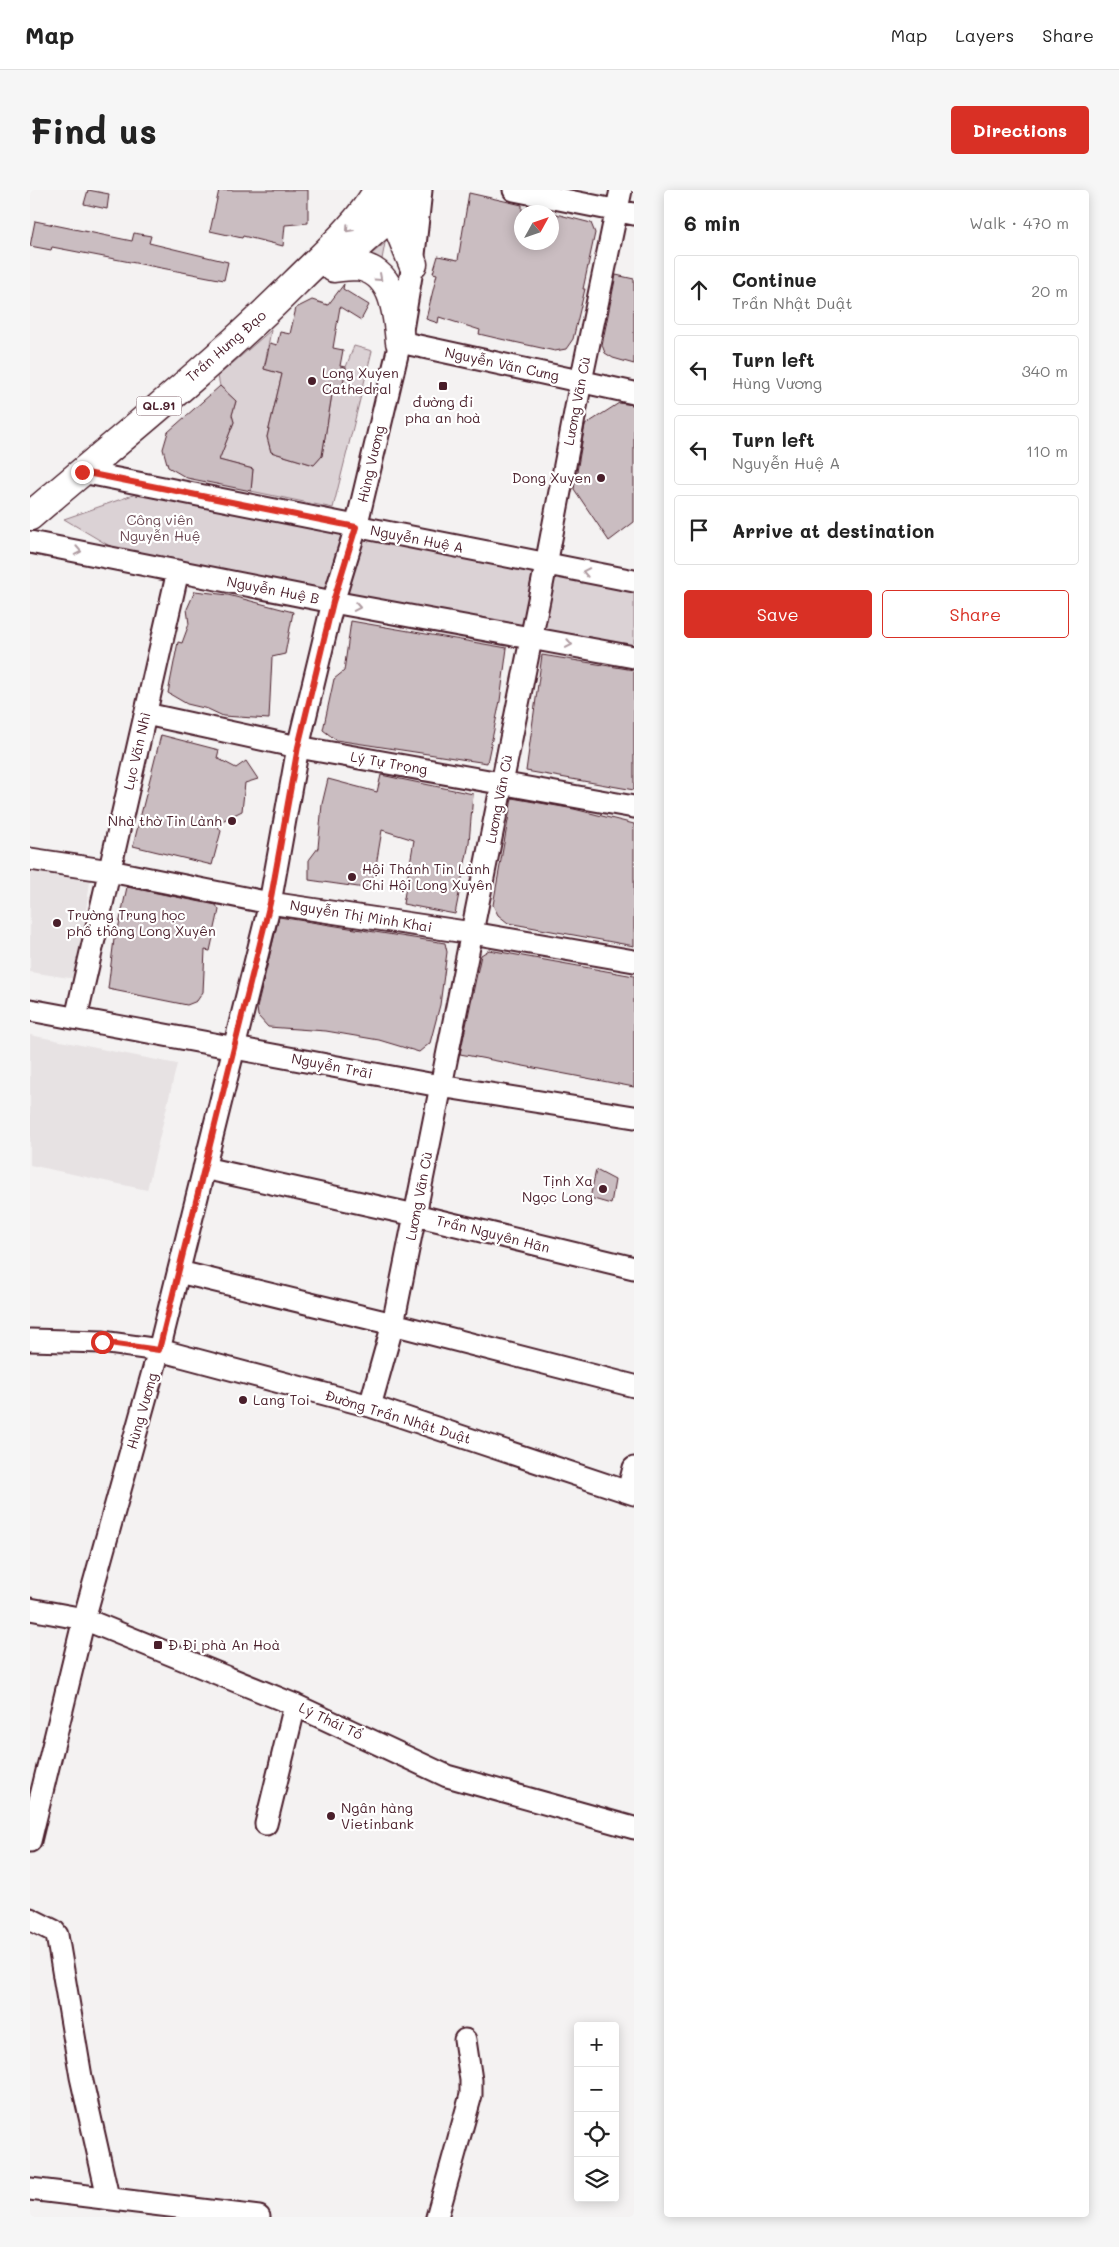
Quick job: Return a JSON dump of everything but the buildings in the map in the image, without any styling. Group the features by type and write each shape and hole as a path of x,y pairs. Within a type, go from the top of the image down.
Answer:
{"highway":[{"name":"QL.91","path":"285,293 339,239 370,204 378,190"},
{"name":"QL.91","path":"285,293 334,268 392,202 411,198 415,190"},
{"path":"392,202 413,264"},
{"path":"334,268 358,266 374,273 388,286 397,309 400,342"},
{"name":"Trần Hưng Đạo","path":"30,516 260,318 285,293"}],"street":[{"name":"Hùng Vương","path":"30,1841 84,1619 179,1272 270,903 298,747 333,602 356,527 400,342 413,264 421,190"},
{"path":"514,190 625,212"},
{"name":"Lương Vãn Cù","path":"370,1406 394,1324 581,381 625,212 621,190"},
{"name":"Nguyễn Văn Cưng","path":"400,342 634,393"},
{"name":"Nguyễn Huệ A","path":"82,472 634,582"},
{"name":"Nguyễn Huệ B","path":"30,542 333,602 634,657"},
{"name":"Lục Văn Nhì","path":"76,1018 178,572"},
{"name":"Lý Tự Trọng","path":"146,714 298,747 634,807"},
{"name":"Nguyễn Thị Minh Khai","path":"30,859 110,871 270,903 472,933 634,961"},
{"name":"Nguyễn Trãi","path":"30,1010 440,1086 634,1117"},
{"name":"Trần Nguyên Hãn","path":"204,1168 415,1215 634,1268"},
{"path":"179,1272 394,1324 634,1386"},
{"name":"Đường Trần Nhật Duật","path":"30,1340 102,1342 159,1350 370,1406 631,1493"},
{"path":"631,1493 634,1468"},
{"name":"Lý Thái Tổ","path":"30,1608 84,1619 295,1705 447,1776 634,1828"},
{"path":"266,1824 295,1705"},
{"path":"30,1919 57,1934 81,2077 108,2197"},
{"path":"437,2217 471,2095 472,2080 465,2040"},
{"path":"30,2189 108,2197 259,2217"}],"shaded area":[{"name":"Trường Trung học phổ thông Long Xuyên","path":"30,864 91,875 76,979 30,972"},
{"path":"30,1035 177,1064 147,1190 30,1165"}],"green space":[{"path":"385,243 380,270 363,261"},
{"path":"271,330 264,369 282,374 267,437 271,452 314,465 322,456 333,388 342,390 346,367 354,346 372,351 333,508 251,491 253,469 219,460 234,422 232,415 236,401 220,386 218,376"},
{"name":"Công viên Nguyễn Huệ","path":"156,487 634,580 634,654 140,564 64,519"}],"place":[{"name":"Long Xuyen Cathedral","path":"312,381"},
{"name":"đường đi pha an hoà","path":"443,386"},
{"name":"Dong Xuyen","path":"601,478"},
{"name":"Nhà thờ Tin Lành","path":"232,821"},
{"name":"Hội Thánh Tin Lành Chi Hội Long Xuyên","path":"352,877"},
{"name":"Trường Trung học phổ thông Long Xuyên","path":"57,923"},
{"name":"Tịnh Xa Ngọc Long","path":"603,1189"},
{"name":"Lang Toi","path":"243,1400"},
{"name":"Đ Đi phà An Hoà","path":"158,1645"},
{"name":"Ngân hàng Vietinbank","path":"331,1816"}],"route":[{"path":"82,472 356,527 333,602 298,747 270,903 159,1350 102,1342"}]}
